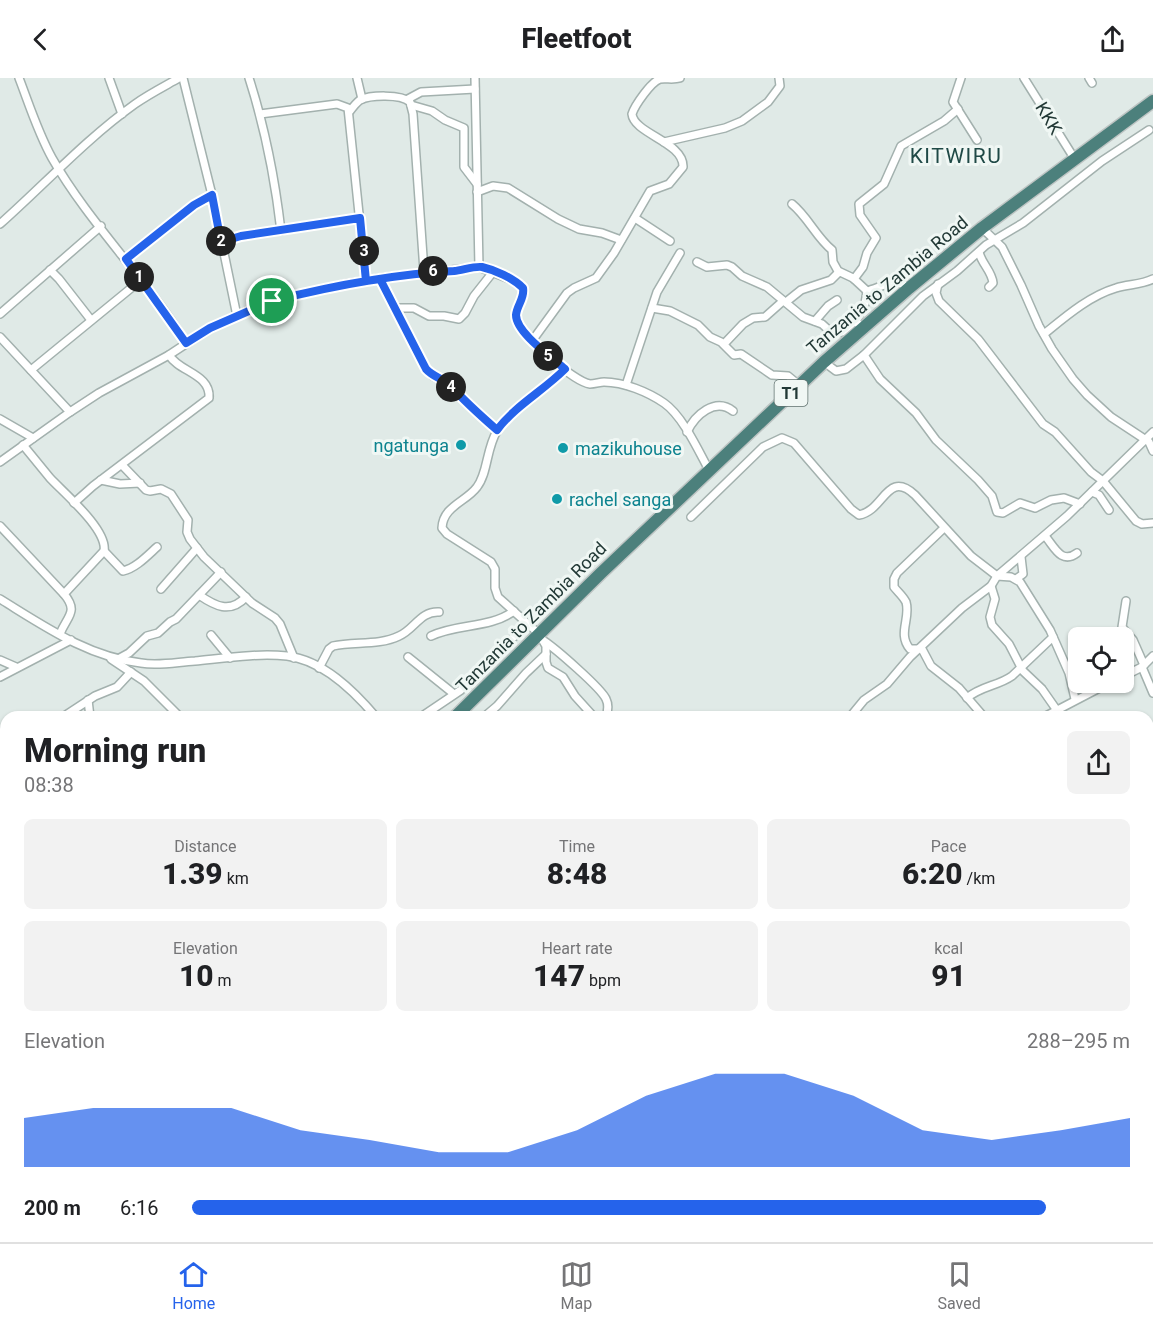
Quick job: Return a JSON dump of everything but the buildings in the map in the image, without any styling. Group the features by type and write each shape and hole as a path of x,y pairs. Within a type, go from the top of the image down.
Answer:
{"highway":[{"name":"Tanzania to Zambia Road","path":"462,711 542,638 640,535 710,472 860,325 982,228 1153,101"}],"street":[{"path":"19,78 58,168 186,343"},
{"path":"109,78 122,114"},
{"path":"0,224 37,191 58,168 122,114 150,94 181,78 212,195 237,316"},
{"path":"249,78 260,114 277,198 281,231"},
{"path":"357,78 362,99"},
{"path":"475,78 478,267"},
{"path":"532,341 567,293 596,278 650,191 669,184 682,167 680,157 664,142 635,123 632,114 638,102 656,81 680,78"},
{"path":"664,142 725,128 745,119 768,102 780,86 779,78"},
{"path":"961,78 953,101 977,140"},
{"name":"KKK","path":"1024,78 1074,158"},
{"path":"409,102 421,92 475,89"},
{"path":"350,111 362,99 392,96 432,111 444,120 464,128 464,167 477,184"},
{"path":"409,102 424,272"},
{"path":"260,114 340,104 350,111 366,281"},
{"path":"854,279 864,267 867,253 876,238 859,213 860,204 884,184 901,146 944,121 958,109"},
{"path":"824,362 832,370 840,371 852,365 938,284 995,240 1023,223 1102,162 1149,130"},
{"path":"477,192 493,186 508,189 579,229 602,233 621,240"},
{"path":"126,259 194,205 212,195"},
{"path":"792,204 809,221 824,244 832,250 834,266 839,272 854,279 867,291"},
{"path":"221,242 241,236 360,218"},
{"path":"635,218 670,241"},
{"path":"0,314 100,226"},
{"path":"982,228 1002,247 1044,334 1061,362 1087,395 1111,417 1149,442 1153,451"},
{"path":"980,252 993,278 993,283 989,287"},
{"path":"626,385 657,292 680,253"},
{"path":"697,262 707,267 732,267 742,276 762,284 804,318 815,321 835,334 860,325 867,291"},
{"path":"0,462 70,411 169,355 210,328 272,301 366,281 478,267 493,272 523,288 524,294 516,318 532,341 570,375 589,384 605,382 626,385 663,402 687,432 710,472"},
{"path":"50,270 91,320"},
{"path":"394,308 414,308 429,316 459,319 493,272"},
{"path":"724,344 746,321 766,316 801,290 831,280 839,272"},
{"path":"380,279 426,369 433,376 449,384 463,400 497,430"},
{"path":"1044,334 1068,314 1105,293 1117,287 1153,279"},
{"path":"31,370 141,280"},
{"path":"867,291 893,282 909,288"},
{"path":"938,284 936,293 939,301 978,339 1042,423 1056,433 1091,472 1103,481 1136,521 1142,524 1153,523"},
{"path":"815,321 837,300"},
{"path":"652,308 665,309 699,325 710,337 724,344 734,355 741,354 770,374 788,376 799,385"},
{"path":"0,337 70,411"},
{"path":"74,503 210,397 201,379 177,365 169,355"},
{"path":"864,356 880,379 916,413 936,440 992,496 999,513 1020,503 1035,508 1059,498 1080,504"},
{"path":"565,369 549,385 527,399 497,430 477,488 454,505 442,525 443,531 490,562 495,569 495,588 498,597 604,694 608,705 607,711"},
{"path":"687,432 697,416 712,406 724,406 733,411"},
{"path":"0,419 33,438"},
{"path":"855,711 866,699 887,684 962,608 991,586 997,576 1022,557 1080,504 1153,432"},
{"path":"691,518 763,447 783,438 794,443 856,513 862,515 868,512 893,487 902,486 915,495 971,556 997,576 1016,579 1030,597 1053,637 1069,673 1075,699"},
{"path":"23,445 74,503 103,540 104,551 123,571 127,571 157,547"},
{"path":"122,465 147,491 161,489 171,494 187,517 188,536 197,548 246,597 280,624 294,657"},
{"path":"101,480 120,484 140,483"},
{"path":"1092,492 1099,495 1109,510"},
{"path":"0,526 64,594 72,610 60,634"},
{"path":"920,648 910,649 905,642 903,631 906,605 901,594 894,587 894,579 897,573 944,528"},
{"path":"1045,536 1055,551 1062,556 1071,557 1077,553"},
{"path":"161,589 197,548"},
{"path":"64,594 104,551"},
{"path":"1016,579 1023,574 1022,557"},
{"path":"118,659 129,653 147,636 158,633 170,622 176,620 220,572"},
{"path":"991,586 995,599 990,620 1009,644 1021,668 1042,689 1056,709"},
{"path":"199,595 214,605 224,608 234,606 246,597"},
{"path":"0,599 44,627 109,657 144,681 174,711"},
{"path":"1126,601 1122,627 1133,640 1153,693"},
{"path":"431,636 448,629 496,621 514,611"},
{"path":"319,668 333,646 392,639 409,631 426,613 439,612"},
{"path":"430,711 454,694 528,624"},
{"path":"211,635 230,658"},
{"path":"967,698 981,688 1005,681 1053,637"},
{"path":"542,638 548,668 563,677 575,696 589,711"},
{"path":"0,676 71,639"},
{"path":"920,648 931,666 955,684 979,711"},
{"path":"493,711 546,654"},
{"path":"1134,671 1153,656"},
{"path":"109,657 150,664 230,658 294,657 319,668 350,690 370,711"},
{"path":"408,657 454,694"},
{"path":"0,660 16,668"},
{"path":"72,711 88,700 117,687 131,672"},
{"path":"1053,711 1088,693"},
{"path":"88,700 89,711"}],"place":[{"name":"ngatunga","path":"461,445"},
{"name":"mazikuhouse","path":"563,448"},
{"name":"rachel sanga","path":"557,499"}],"district":[{"name":"KITWIRU","path":"956,156"}],"route":[{"path":"272,301 210,328 186,343 126,259 194,205 212,195 221,242 241,236 360,218 366,281 380,279 426,369 433,376 449,384 463,400 497,430 527,399 549,385 565,369 537,347 517,319 517,312 524,294 523,288 512,280 480,267 404,274 380,279 345,285 272,301"}]}
